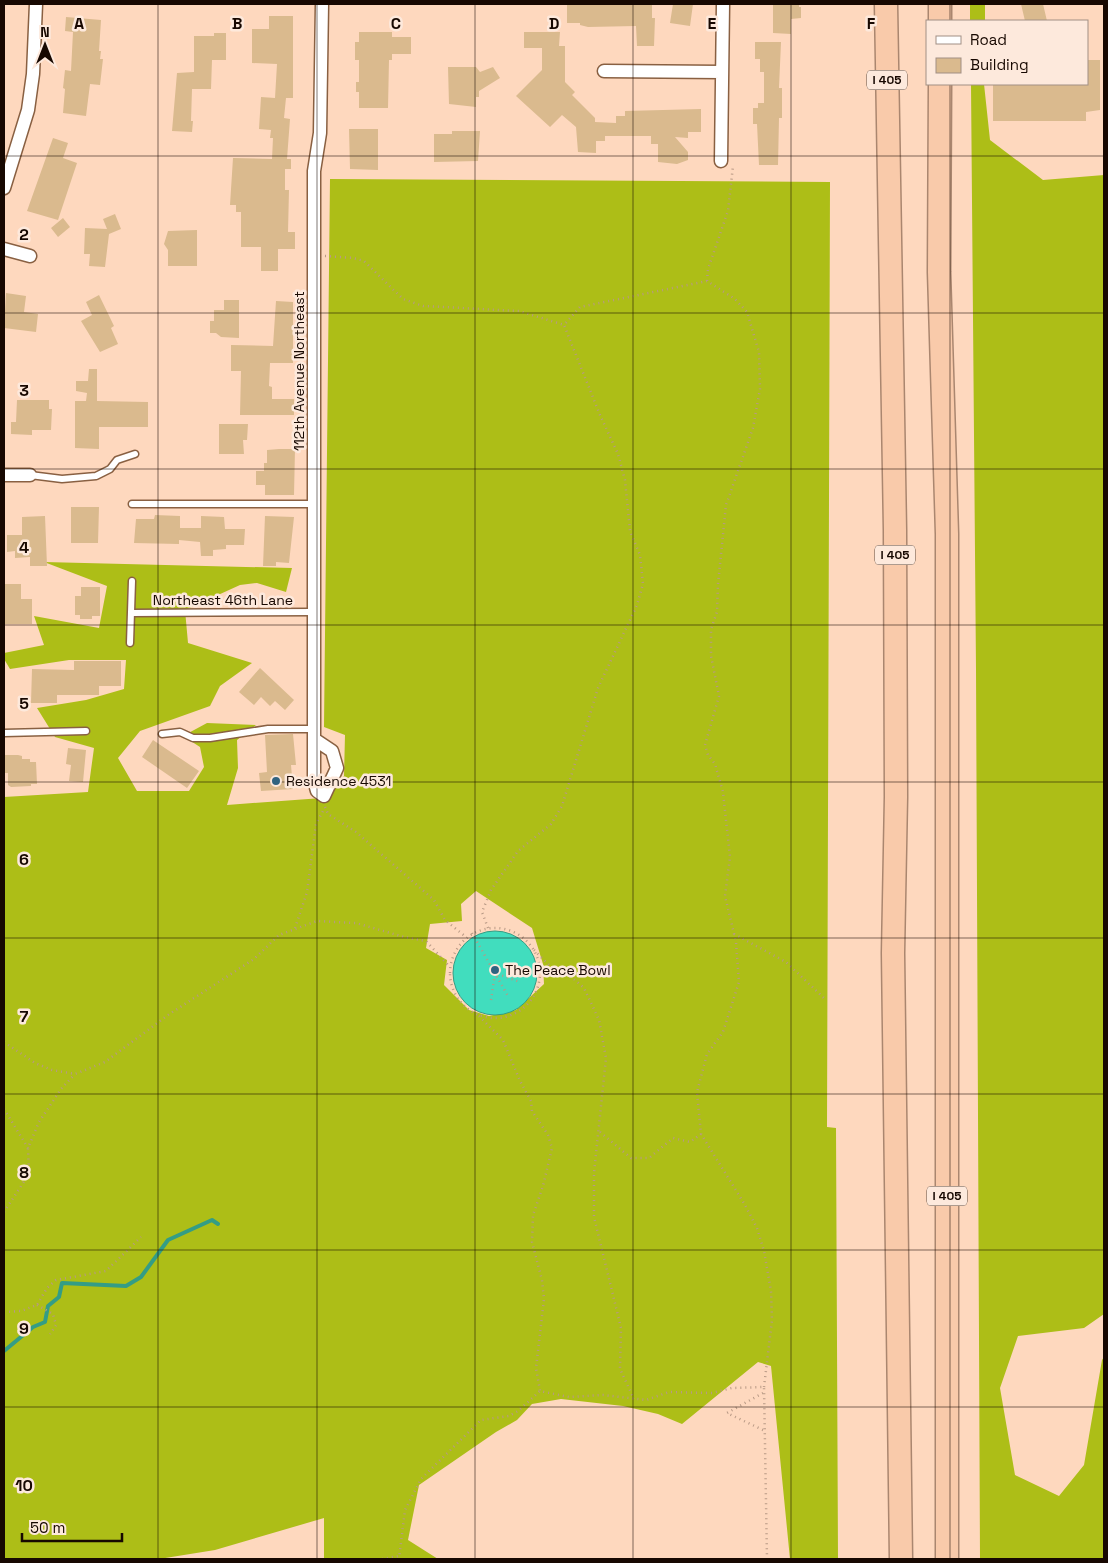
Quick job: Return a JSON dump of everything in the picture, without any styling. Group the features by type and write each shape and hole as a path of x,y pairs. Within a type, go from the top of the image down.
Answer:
{"highway":[{"name":"I 405","path":"886,4 895,530 896,797 893,953 901,1559"},
{"path":"940,4 940,20"},
{"name":"I 405","path":"940,85 939,272 947,534 947,1559"}],"street":[{"path":"4,188 28,110 33,74 36,4"},
{"name":"112th Avenue Northeast","path":"322,4 320,133 314,171 314,780 317,791 324,802"},
{"path":"722,161 723,4"},
{"path":"604,71 722,72"},
{"path":"4,249 30,256"},
{"path":"4,475 30,474"},
{"path":"314,734 332,751 337,768 324,802"}],"lane":[{"path":"30,474 62,478 96,476 110,469 117,460 135,454"},
{"path":"132,504 315,504"},
{"path":"130,643 132,582"},
{"name":"Northeast 46th Lane","path":"131,613 314,612"},
{"path":"162,734 180,732 192,738 210,738 268,730 314,734"},
{"path":"4,733 86,731"}],"path":[{"path":"706,281 708,269 728,211 733,165 722,161"},
{"path":"328,257 353,258 364,261 403,299 418,304 519,311 564,325"},
{"path":"564,325 580,307 706,281 735,299 747,312 759,352 760,389 753,428 726,505 717,612 711,629 712,656 719,696 705,745 715,764 723,792 730,857 725,896 736,942 739,982 722,1032 706,1054 697,1092 701,1134 757,1228 764,1251 771,1291 772,1320 763,1393 767,1559"},
{"path":"488,928 482,912 491,890 518,851 552,824 562,806 598,688 637,605 643,584 640,555 630,531 625,480 618,454 600,415 564,325"},
{"path":"295,928 306,892 316,824 324,802"},
{"path":"324,802 328,814 356,832 434,900 445,920 466,938"},
{"path":"4,1212 29,1174 28,1148 46,1109 68,1080 75,1074 105,1062 168,1015 254,959 279,935 317,920 356,923 404,938 426,942 449,966"},
{"path":"540,1391 536,1368 544,1299 542,1280 532,1242 533,1215 543,1186 552,1148 548,1135 532,1111 531,1101 520,1081 503,1040 479,1016 468,1010 455,996 449,978 449,966 455,950 472,933 488,928 501,928 514,932 526,940 549,965 584,988 599,1020 606,1058 593,1186 594,1217 621,1328 620,1369 635,1400"},
{"path":"472,933 508,996"},
{"path":"734,934 786,962 826,1000"},
{"path":"479,1016 503,1018 525,1007 536,992 540,974 534,950"},
{"path":"495,973 520,982"},
{"path":"491,1000 495,973"},
{"path":"4,1042 35,1063 52,1070 75,1074"},
{"path":"4,1108 28,1148"},
{"path":"599,1131 631,1158 649,1158 674,1138 690,1142 701,1134"},
{"path":"4,1312 21,1311 38,1305 47,1288 56,1280 106,1271 141,1238"},
{"path":"38,1305 53,1314 56,1325 50,1334"},
{"path":"540,1391 554,1396 603,1395 646,1400 669,1392 712,1393 732,1388 764,1386"},
{"path":"382,1559 399,1558 405,1510 421,1479 481,1420 514,1414 540,1391"},
{"path":"763,1393 727,1413 763,1430"}],"green space":[{"path":"970,4 985,4 985,20 970,20"},
{"path":"971,85 984,85 990,140 1043,180 1104,175 1104,1314 1084,1328 1018,1336 1000,1388 1015,1475 1059,1496 1084,1465 1104,1357 1104,1559 980,1559"},
{"path":"330,179 830,182 827,1127 836,1128 838,1559 790,1559 771,1366 758,1362 682,1424 658,1414 623,1406 561,1399 532,1404 517,1420 496,1432 419,1485 408,1540 438,1559 324,1559 324,1518 215,1550 159,1559 4,1559 4,797 88,792 94,748 55,737 37,708 86,700 124,689 126,660 69,660 10,669 4,659 4,653 44,645 34,616 99,628 107,586 44,562 292,568 286,592 257,583 240,585 185,610 188,643 252,663 220,686 210,706 140,731 118,758 137,791 189,791 204,767 200,747 183,736 207,723 256,725 237,740 238,768 227,805 322,798 344,776 345,735 324,727","holes":["476,891 532,928 543,964 544,984 516,1010 489,1016 469,1010 444,985 447,960 426,948 430,924 462,921 461,904"]}],"water":[{"name":"The Peace Bowl","path":"487,931 503,931 519,938 530,949 537,965 534,989 525,1003 519,1008 503,1015 487,1015 471,1008 460,997 453,981 453,965 460,949 471,938"}],"building":[{"path":"567,4 652,4 652,18 655,18 654,46 637,46 636,26 588,27 580,25 580,23 567,23"},
{"path":"673,4 693,4 690,26 670,23"},
{"path":"773,4 799,4 799,7 801,7 801,18 791,19 791,34 773,33"},
{"path":"1021,4 1043,4 1047,20 1025,20"},
{"path":"269,16 293,16 293,98 286,98 284,118 290,119 287,159 291,159 291,169 285,169 285,190 289,190 288,232 295,232 295,249 278,249 278,271 261,271 261,247 241,247 241,212 236,212 236,205 230,205 233,158 272,159 273,138 270,138 271,130 259,129 261,97 275,98 277,64 252,63 252,29 269,29"},
{"path":"66,17 101,20 99,51 101,51 100,59 103,59 100,85 90,84 86,116 63,113 65,70 71,71 73,32 65,31"},
{"path":"359,32 392,32 392,37 411,37 411,54 392,54 392,60 389,60 388,108 359,108 359,92 356,92 356,82 359,82 359,60 355,60 355,42 359,42"},
{"path":"524,32 560,32 559,46 565,46 565,82 575,92 572,95 595,118 595,122 616,123 616,116 625,116 625,111 701,109 701,132 688,132 688,138 675,137 688,152 688,160 677,164 658,162 658,144 651,144 651,136 605,136 605,141 596,141 596,153 578,152 576,127 562,115 550,127 516,96 542,70 542,48 524,48"},
{"path":"214,33 226,33 226,60 212,60 211,89 192,89 192,132 172,131 177,73 194,72 194,36 214,36"},
{"path":"755,42 781,42 779,88 782,88 782,118 779,118 778,165 759,165 757,124 753,124 753,108 758,108 758,103 764,103 764,72 760,72 760,59 755,59"},
{"path":"1088,60 1100,60 1100,110 1086,112 1086,121 993,121 993,85 1088,85"},
{"path":"448,67 476,67 480,72 493,67 500,78 479,91 479,97 476,97 476,107 449,104"},
{"path":"349,129 378,129 378,170 350,169"},
{"path":"452,131 480,131 478,161 434,162 434,134 452,134"},
{"path":"53,138 68,143 63,158 77,163 58,220 27,211"},
{"path":"115,214 121,229 109,234 105,267 89,266 90,254 84,254 85,228 107,229 103,219"},
{"path":"63,218 70,227 58,237 51,228"},
{"path":"197,230 197,266 168,266 168,250 164,244 168,231"},
{"path":"6,293 26,296 24,312 38,314 36,332 4,328"},
{"path":"99,295 114,326 111,328 118,344 100,352 81,321 92,315 86,302"},
{"path":"224,300 239,300 239,338 221,337 216,333 210,333 210,321 214,321 214,310 224,310"},
{"path":"276,301 293,302 293,363 270,363 269,386 272,387 272,399 294,399 294,415 240,415 241,371 231,371 231,345 273,346"},
{"path":"89,369 97,369 97,401 148,402 148,427 99,427 99,449 75,448 75,401 86,401 87,393 76,391 76,381 88,381"},
{"path":"17,400 49,400 49,409 52,409 51,430 32,430 32,435 11,434 11,422 16,422"},
{"path":"219,424 248,424 247,440 243,440 244,454 219,454"},
{"path":"295,449 294,495 265,495 265,485 256,485 256,471 264,471 264,463 267,463 267,450"},
{"path":"71,507 99,507 98,543 71,543"},
{"path":"155,515 180,516 180,528 201,528 201,516 224,517 225,529 245,529 244,545 226,545 226,549 213,550 213,556 201,556 200,542 179,540 179,544 134,543 136,519 154,519"},
{"path":"45,516 47,566 30,566 30,557 15,558 15,551 7,552 7,535 22,535 22,517"},
{"path":"265,516 294,517 289,563 276,562 276,566 263,566"},
{"path":"4,584 21,584 21,599 32,599 32,624 4,624"},
{"path":"81,587 100,587 100,616 92,616 92,619 80,619 80,615 75,615 75,596 81,596"},
{"path":"74,661 121,661 121,686 99,686 99,695 57,695 57,703 31,703 32,669 74,670"},
{"path":"260,668 294,700 285,710 275,701 270,706 261,697 254,705 239,692"},
{"path":"293,734 296,765 291,765 293,789 261,791 259,773 267,772 265,735"},
{"path":"153,740 199,771 187,788 142,757"},
{"path":"68,748 86,750 83,782 69,781 71,765 66,764"},
{"path":"4,755 18,755 22,756 22,759 30,759 30,762 36,762 37,784 11,787 8,785 8,773 4,773"}],"waterway":[{"path":"4,1351 33,1327 45,1322 48,1306 59,1297 62,1283 126,1286 141,1277 168,1240 212,1220 218,1224"}],"place":[{"name":"Residence 4531","path":"276,781"},
{"name":"The Peace Bowl","path":"495,970"}]}
